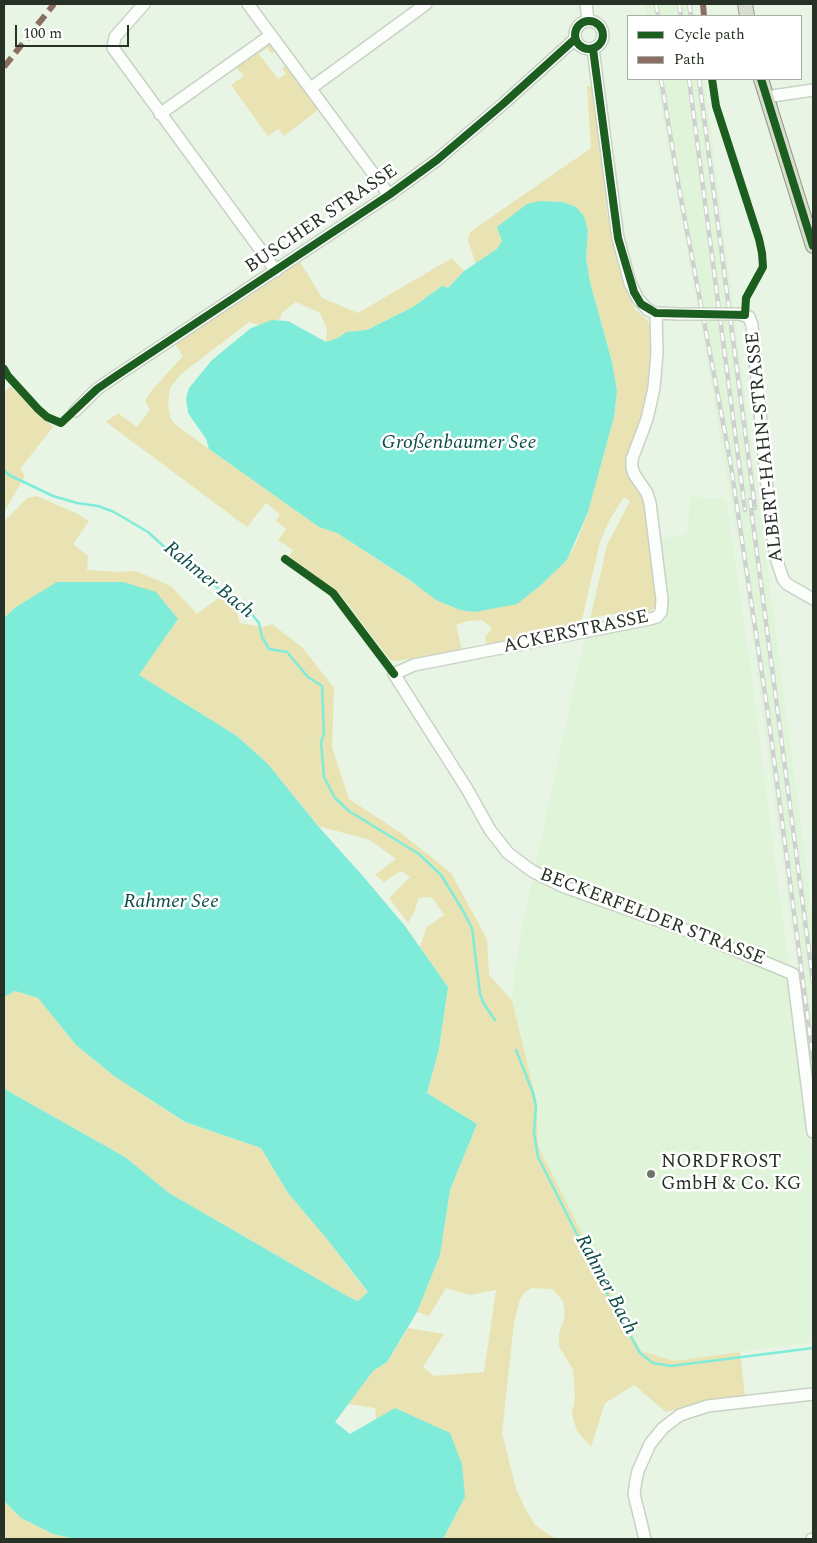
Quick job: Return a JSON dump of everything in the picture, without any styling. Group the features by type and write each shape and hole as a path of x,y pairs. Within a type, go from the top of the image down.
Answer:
{"main road":[{"path":"761,80 813,246"}],"street":[{"path":"144,4 115,37 112,44 116,54 276,271"},
{"path":"248,4 388,195"},
{"path":"311,88 426,4"},
{"path":"586,4 588,21"},
{"path":"588,21 598,24 603,32 601,42 593,49 583,48 575,39 577,27 581,23 588,21"},
{"path":"160,114 271,34"},
{"name":"BUSCHER STRASSE","path":"75,411 97,390 116,376 276,271 438,160 575,39"},
{"path":"593,49 618,238 634,292 641,304 656,313"},
{"path":"766,97 813,90"},
{"name":"ALBERT-HAHN-STRASSE","path":"656,313 740,314 749,317 752,325 770,520 780,572 783,579 790,586 813,599"},
{"name":"ACKERSTRASSE","path":"394,674 414,665 650,619 657,616 660,612 662,600 650,503 632,467 632,459 647,419 654,388 657,353 656,313"},
{"name":"ALBERT-HAHN-STRASSE","path":"790,586 813,592"},
{"name":"BECKERFELDER STRASSE","path":"394,674 467,789 490,830 508,852 532,871 562,886 699,935 792,974 813,1132"},
{"path":"645,1539 634,1494 636,1480 650,1444 663,1428 680,1415 708,1406 813,1394"}],"shaded area":[{"path":"645,4 693,4 695,15 646,15"},
{"path":"269,43 275,50 272,54 267,48 259,54 278,79 286,74 282,68 287,65 319,109 284,136 278,129 268,136 231,85 244,76 234,65"},
{"path":"656,80 704,80 813,920 813,1086 745,583 701,325"},
{"path":"587,86 593,86 607,213 623,278 635,309 647,320 650,328 650,368 646,402 626,458 625,467 628,477 647,503 658,600 655,608 641,616 633,617 631,611 595,617 596,624 589,624 607,545 630,501 624,497 609,521 600,542 580,628 487,646 485,637 492,628 482,620 468,621 456,625 462,650 397,661 390,660 341,595 289,556 293,550 278,540 286,529 276,521 280,514 266,503 247,527 106,422 118,413 137,427 150,410 145,401 152,390 183,356 175,344 299,260 322,298 358,313 452,258 464,271 448,288 442,286 413,307 367,330 346,332 338,338 326,342 327,329 320,313 296,302 282,313 280,319 259,325 249,322 180,375 170,388 168,404 170,417 176,425 319,527 337,533 447,605 460,610 475,612 540,586 567,560 576,543 588,512 614,417 617,391 612,362 590,282 586,258 588,230 584,216 576,207 563,202 540,201 502,241 497,249 476,265 468,240 470,232 591,148"},
{"path":"10,386 53,427 20,469 25,476 4,512 4,393"},
{"path":"37,496 78,514 89,521 73,544 88,556 87,570 136,571 171,586 197,614 221,596 236,609 240,623 263,627 272,624 303,648 334,688 332,747 349,799 401,833 451,873 487,939 489,975 512,1000 536,1099 538,1146 641,1351 674,1361 740,1352 745,1395 713,1400 666,1412 634,1385 605,1403 591,1447 577,1431 572,1415 575,1396 573,1370 559,1346 559,1333 565,1316 563,1301 552,1289 532,1288 525,1292 520,1299 514,1323 502,1433 516,1489 526,1510 535,1525 556,1539 443,1539 465,1497 395,1408 376,1419 375,1408 348,1404 373,1371 387,1362 408,1328 444,1334 423,1367 434,1376 484,1372 496,1290 469,1295 446,1288 429,1316 417,1312 440,1255 450,1190 477,1124 427,1093 439,1049 448,987 420,947 426,928 444,915 432,897 419,898 408,923 389,898 410,877 401,871 384,882 375,875 396,859 370,840 318,826 268,764 237,736 139,675 178,619 16,607 4,618 4,522 27,498"},
{"path":"690,497 726,499 751,673 813,1157 813,1342 674,1361 641,1351 538,1146 536,1099 512,1000 518,946 585,636 667,619 657,539 683,535 688,531"},
{"path":"15,991 38,998 76,1045 114,1076 184,1122 261,1148 288,1193 368,1292 358,1301 347,1296 169,1193 125,1157 8,1091 4,1087 4,997"},
{"path":"4,1501 21,1518 53,1534 75,1539 4,1539"}],"water":[{"name":"Großenbaumer See","path":"540,201 563,202 576,207 584,216 588,231 586,258 590,282 612,362 617,391 614,417 588,512 567,560 540,586 517,604 475,612 460,610 436,600 411,581 337,533 319,527 209,449 206,439 188,413 186,398 189,388 212,360 251,328 272,320 288,321 326,342 338,338 346,332 367,330 413,307 442,286 448,288 464,271 497,249 502,241 497,227 527,204"},
{"name":"Rahmer See","path":"57,582 123,582 156,592 178,619 139,675 237,736 268,764 318,826 405,926 448,987 439,1049 427,1093 477,1124 450,1190 440,1255 417,1312 387,1362 373,1371 335,1422 350,1434 395,1408 450,1433 462,1464 465,1497 443,1539 75,1539 53,1534 21,1518 4,1501 4,1087 125,1157 169,1193 347,1296 358,1301 368,1292 288,1193 261,1148 185,1122 114,1076 76,1045 38,998 15,991 4,997 4,618 16,607"}],"waterway":[{"name":"Rahmer Bach","path":"4,470 9,475 53,496 77,503 98,506 114,512 148,532 171,553 206,577 234,603 250,612 259,623 262,637 269,649 287,652 308,677 322,686 324,734 321,742 324,777 335,798 349,811 419,854 441,875 472,928 480,994 484,1004 495,1020"},
{"name":"Rahmer Bach","path":"516,1050 533,1093 536,1106 534,1133 538,1157 603,1286 640,1353 653,1363 671,1366 813,1348"}],"railway":[{"path":"656,4 658,15"},
{"path":"679,4 681,15"},
{"path":"689,4 691,15"},
{"path":"661,80 679,188 730,460 768,714 813,1058"},
{"path":"689,80 745,510"},
{"path":"699,80 755,508"},
{"path":"750,500 813,982"}],"marked path":[{"path":"4,67 54,4"},
{"path":"703,4 704,15"}],"cycle path":[{"path":"589,21 599,25 603,35 599,45 589,49 579,45 575,35 579,25 589,21"},
{"path":"4,369 38,409 47,417 61,423 97,389 389,195 437,160 575,39"},
{"path":"593,49 618,238 634,292 641,304 656,313 745,315 746,298 763,267 759,239 716,106 712,80"},
{"path":"761,80 813,246"},
{"path":"285,559 333,593 394,674"}],"place":[{"name":"NORDFROST GmbH & Co. KG","path":"651,1174"}]}
